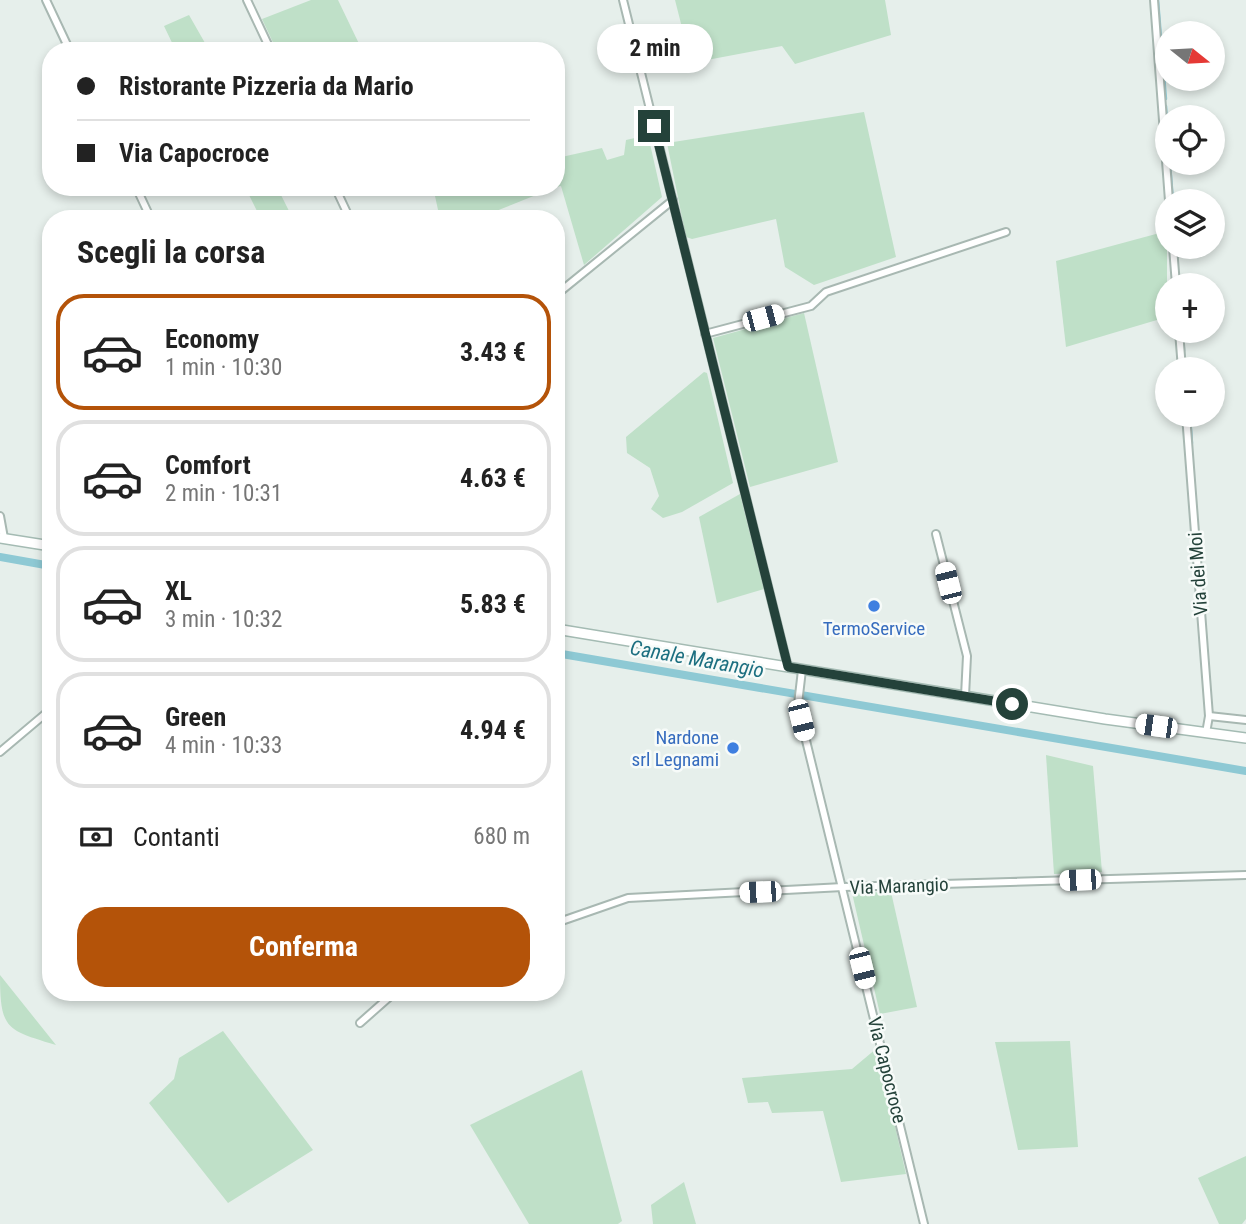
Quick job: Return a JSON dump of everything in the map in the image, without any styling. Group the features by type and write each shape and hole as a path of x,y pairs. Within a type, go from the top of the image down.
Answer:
{"main road":[{"path":"2,538 42,545"},
{"path":"565,630 788,667 802,674 1246,738"}],"street":[{"path":"46,0 66,42"},
{"path":"247,0 267,42"},
{"path":"623,0 788,667"},
{"path":"1154,0 1168,189"},
{"path":"565,289 673,200"},
{"path":"705,334 811,306 826,292 1006,232"},
{"name":"Via dei Moi","path":"1187,427 1209,716 1206,733"},
{"path":"0,516 2,538"},
{"path":"936,534 967,656 965,696"},
{"name":"Via Capocroce","path":"802,674 798,704 924,1224"},
{"path":"1209,716 1246,720"},
{"path":"0,752 42,717"},
{"name":"Via Marangio","path":"565,920 628,898 843,887 1246,875"},
{"path":"360,1023 385,1001"}],"green space":[{"path":"311,0 338,0 358,42 273,42 262,19"},
{"path":"675,0 885,0 891,35 795,64 782,46 691,63"},
{"path":"189,15 205,42 172,42 164,26"},
{"path":"864,112 896,257 814,285 785,267 776,219 692,239 686,237 667,143"},
{"path":"648,135 662,197 584,265 564,196 565,156 602,148 607,160 624,155 626,140"},
{"path":"250,196 282,196 288,210 256,210"},
{"path":"435,196 534,196 498,210 438,210"},
{"path":"1155,234 1155,259 1167,259 1167,273 1155,273 1155,321 1066,347 1056,261"},
{"path":"804,313 838,462 750,487 713,338"},
{"path":"704,372 707,373 733,483 682,512 663,518 651,509 659,496 650,468 627,453 626,437"},
{"path":"740,494 764,589 717,603 699,517"},
{"path":"1046,755 1093,766 1102,872 1054,874"},
{"path":"891,892 917,1007 880,1014 852,893"},
{"path":"0,975 56,1045 26,1035 9,1025 2,1007"},
{"path":"223,1031 313,1150 228,1203 149,1103 174,1079 179,1058"},
{"path":"1070,1041 1078,1147 1018,1150 995,1042"},
{"path":"877,1048 906,1174 841,1182 823,1111 772,1113 768,1102 748,1103 742,1078 852,1069"},
{"path":"582,1070 622,1221 618,1224 529,1224 470,1125"},
{"path":"1246,1156 1246,1219 1242,1224 1219,1224 1198,1178"},
{"path":"684,1182 696,1224 653,1224 651,1205"}],"waterway":[{"path":"1158,0 1166,99"},
{"path":"1171,175 1172,189"},
{"path":"1177,259 1178,273"},
{"path":"1184,343 1184,351"},
{"path":"1191,427 1192,443"},
{"name":"Canale Marangio","path":"0,557 42,564"},
{"name":"Canale Marangio","path":"565,655 1246,771"}],"place":[{"name":"TermoService","path":"874,606"},
{"name":"Nardone srl Legnami","path":"733,748"}],"route":[{"path":"654,126 788,667 1012,704"}]}
